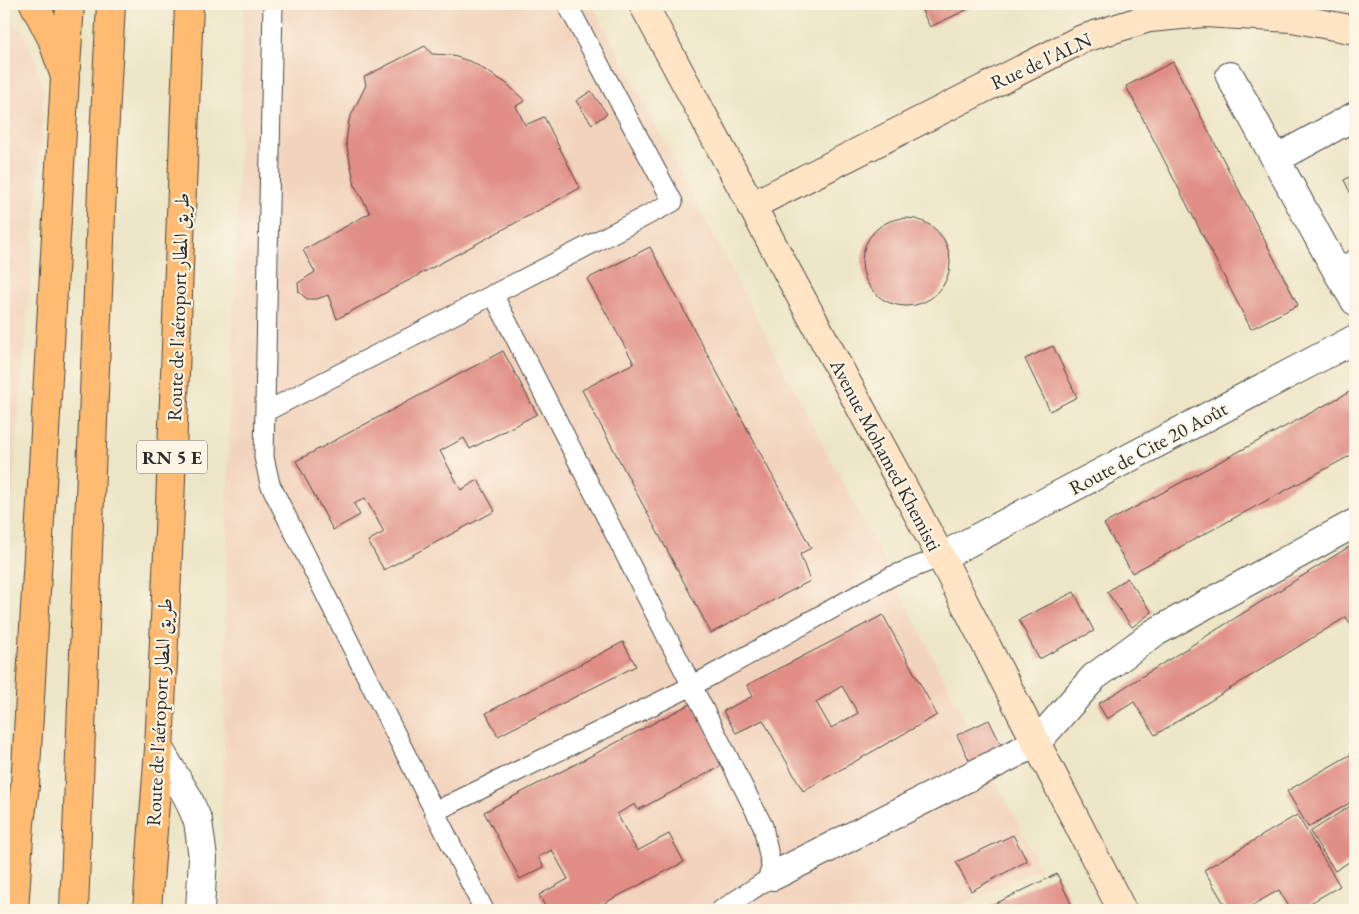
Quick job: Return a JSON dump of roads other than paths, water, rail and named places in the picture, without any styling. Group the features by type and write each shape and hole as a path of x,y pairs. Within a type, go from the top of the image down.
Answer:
{"highway":[{"path":"34,4 52,38 65,77"},
{"path":"14,910 24,786 70,4"},
{"path":"74,910 104,137 111,4"},
{"name":"Route de l'aéroport طريق المطار","path":"147,910 159,749 189,4"},
{"path":"6,910 9,826 12,812 24,786"}],"main road":[{"name":"Avenue Mohamed Khemisti","path":"643,4 941,557 1122,910"},
{"name":"Rue de l'ALN","path":"751,206 1082,39 1146,11 1292,18 1355,30"}],"street":[{"path":"1230,76 1276,159 1347,268 1355,301"},
{"path":"1276,159 1355,116"},
{"name":"Route de Cite 20 Août","path":"941,557 1355,339"},
{"path":"773,876 1036,743 1094,677 1154,633 1355,523"},
{"path":"159,749 188,796 198,821 203,858 200,910"}],"lane":[{"path":"273,4 264,457 270,484 484,910"},
{"path":"265,412 672,202 567,4"},
{"path":"493,294 763,826 773,876 721,910"},
{"path":"434,812 692,686 892,576 941,557"}]}
